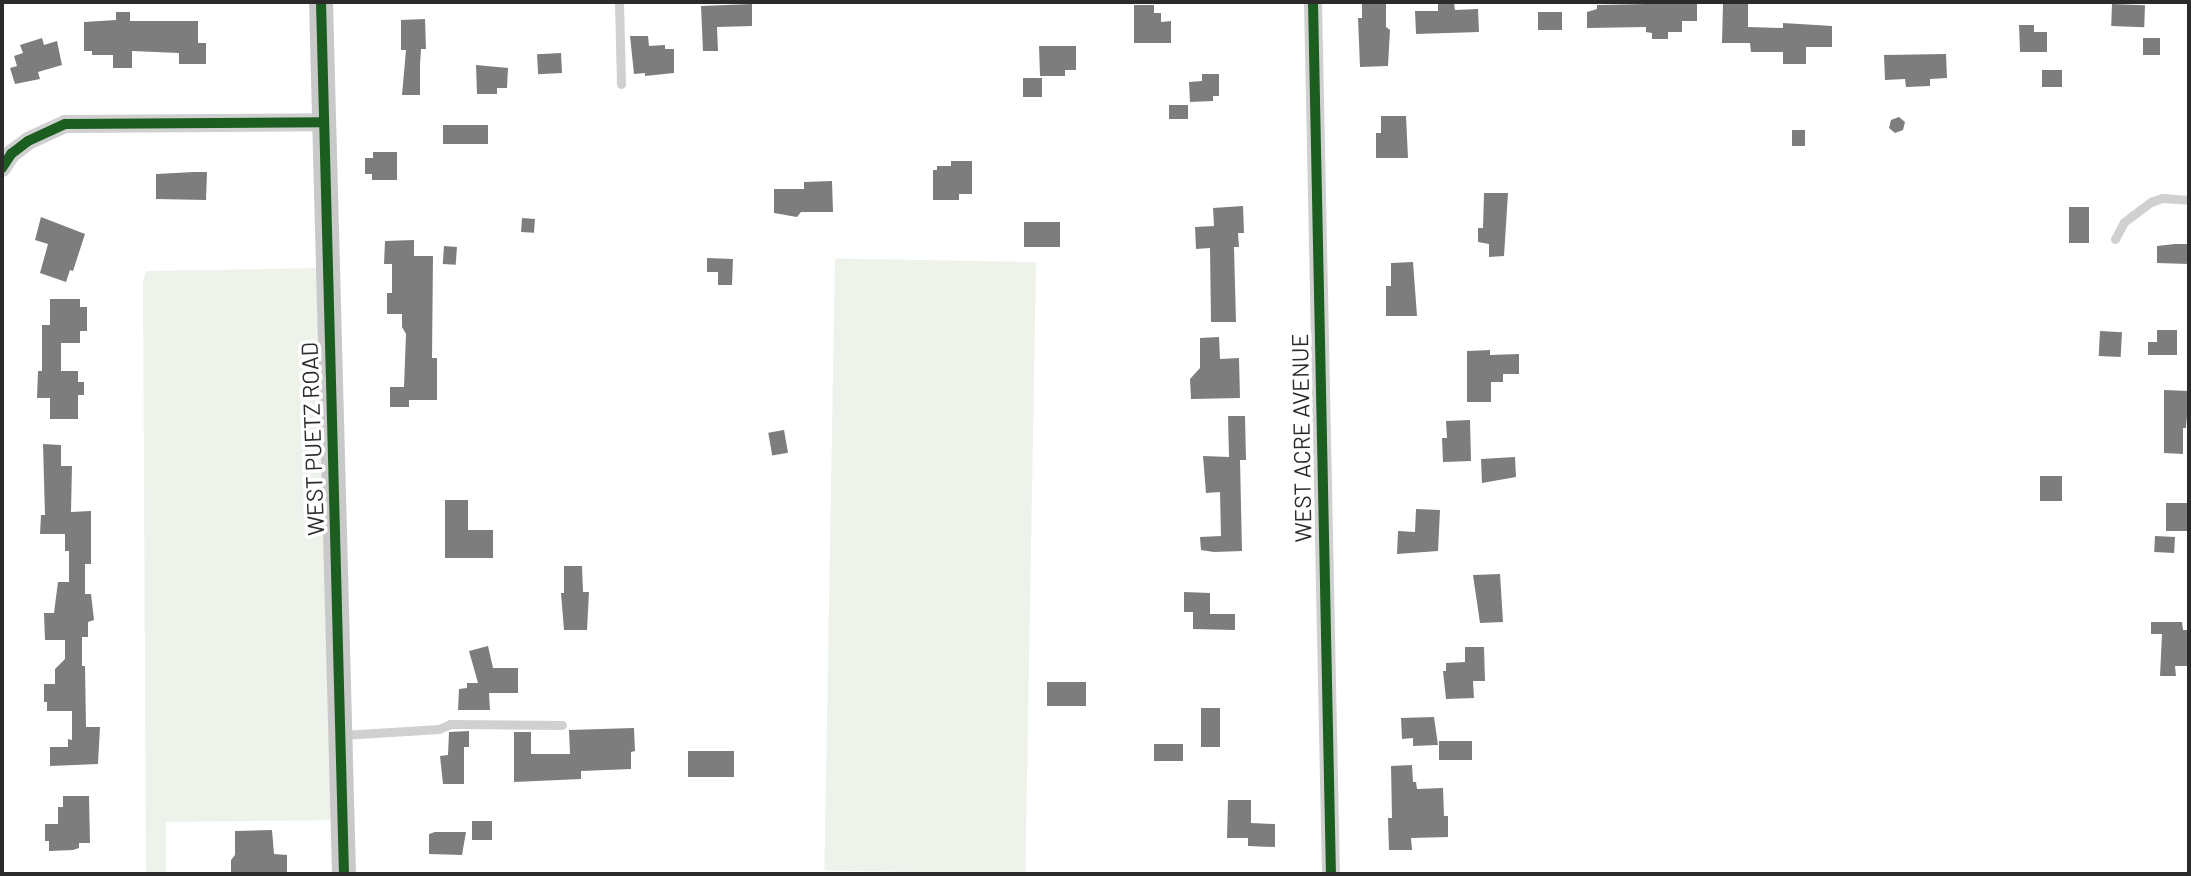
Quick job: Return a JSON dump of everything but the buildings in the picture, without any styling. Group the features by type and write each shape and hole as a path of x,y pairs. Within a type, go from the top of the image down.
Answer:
{"street":[{"name":"WEST PUETZ ROAD","path":"321,2 344,874"},
{"name":"WEST ACRE AVENUE","path":"1313,2 1331,874"},
{"path":"2,168 11,154 28,141 65,124 86,121 323,122"}],"lane":[{"path":"619,2 621,84"},
{"path":"2115,239 2124,222 2151,202 2162,198 2189,200"},
{"path":"341,735 439,730 450,724 562,724"}],"shaded area":[{"path":"835,258 1036,262 1025,874 824,870"},
{"path":"322,268 337,820 166,822 166,874 146,874 143,281 146,271"}],"cycle path":[{"path":"321,2 344,874"},
{"path":"1313,2 1331,874"},
{"path":"2,168 11,154 28,141 65,124 323,122"}]}
